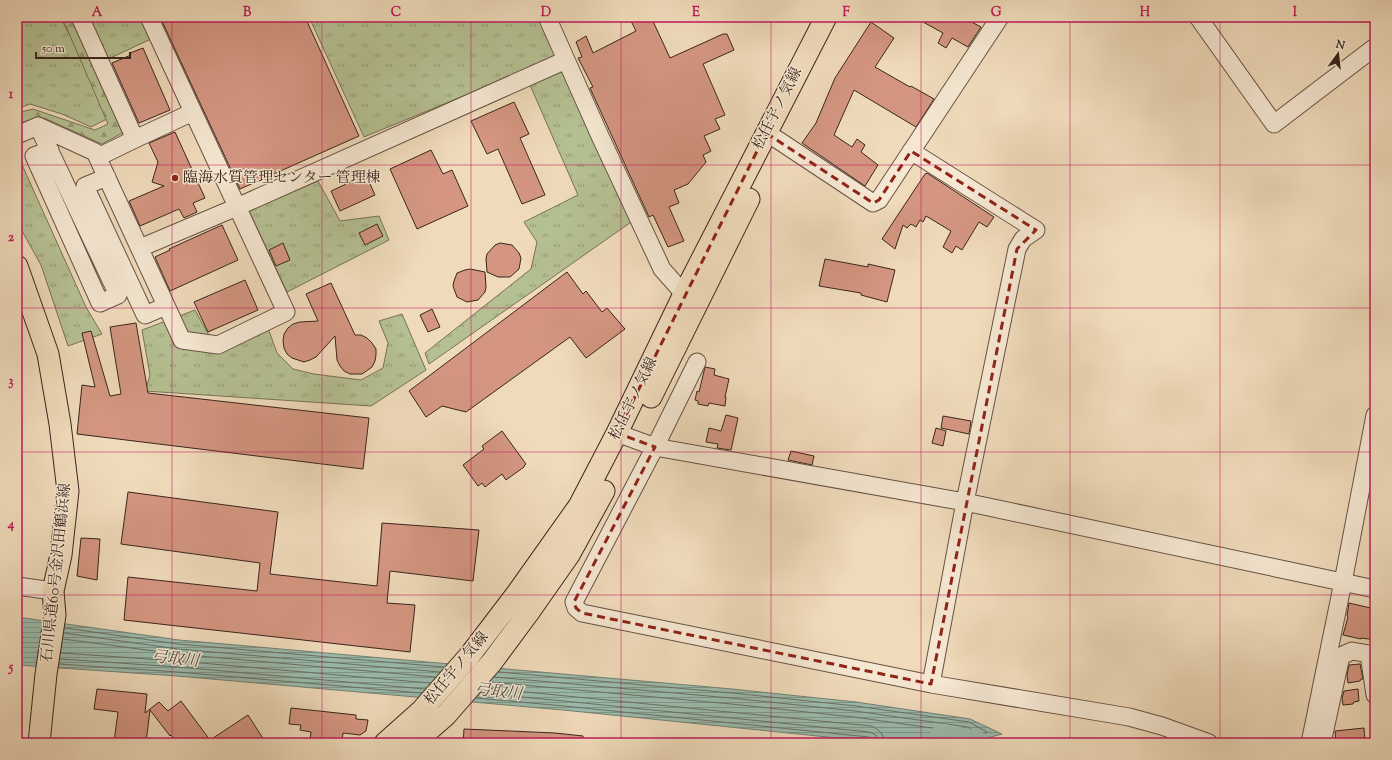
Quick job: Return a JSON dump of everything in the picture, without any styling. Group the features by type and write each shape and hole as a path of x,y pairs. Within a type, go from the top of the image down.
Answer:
{"main road":[{"name":"松任宇ノ気線","path":"405,739 446,714 492,662 569,555 690,298 772,137 826,17"},
{"name":"松任宇ノ気線","path":"772,137 842,17"},
{"name":"石川県道60号金沢田鶴浜線","path":"17,266 48,354 60,424 68,491 61,555 53,591 55,615 46,674 40,743"},
{"name":"松任宇ノ気線","path":"405,739 422,710 470,655 518,592 579,506 624,436"}],"street":[{"path":"80,17 136,139"},
{"path":"17,135 38,126 95,152 182,340 218,345 286,312 148,17"},
{"path":"547,17 662,269 690,298"},
{"path":"772,137 873,203 879,200 1000,17"},
{"path":"1198,17 1274,124 1375,47"},
{"path":"140,248 237,207 566,60"},
{"path":"98,157 193,112"},
{"path":"38,126 50,150 118,295 100,302 34,156 50,150"},
{"path":"911,151 1036,230 1023,240 1017,249 965,502 931,684"},
{"path":"107,177 85,186 145,315 166,306"},
{"path":"697,362 655,447 574,602 576,608 582,613 931,684 1129,717 1162,726 1209,743"},
{"path":"1310,743 1375,415"},
{"path":"624,436 655,447 965,502 1375,589"},
{"path":"17,586 53,591"},
{"path":"1322,743 1340,656 1352,651 1372,655 1375,694"}],"highlighted area":[{"path":"766,133 873,203 879,200 911,151 1036,230 1017,249 931,684 582,613 576,608 574,602 655,447 617,433"}],"green space":[{"path":"17,17 60,17 113,116 91,127 62,114 30,104 17,109"},
{"path":"62,17 73,17 126,131 102,144 44,118 17,127 17,113 33,109 95,130 108,124"},
{"path":"84,17 141,17 151,39 104,61"},
{"path":"309,17 539,17 558,57 364,137"},
{"path":"563,71 634,220 429,364 425,353 531,269 537,242 524,222 578,195 530,85"},
{"path":"18,148 23,167 86,307 102,334 68,346 41,265 17,222"},
{"path":"318,181 340,221 379,216 389,240 287,292 249,211"},
{"path":"195,310 217,350 268,328 277,353 293,369 314,374 361,380 383,368 388,343 379,321 402,314 426,370 371,406 145,391 150,375 142,330"}],"water":[{"path":"17,617 179,640 732,689 856,702 970,719 1002,734 968,743 886,743 563,710 177,676 17,665"}],"building":[{"path":"160,17 305,17 359,136 240,189"},
{"path":"629,17 651,17 670,58 723,34 727,34 734,50 703,64 725,115 715,119 720,129 704,136 711,151 703,155 706,162 688,184 674,190 679,203 669,207 684,241 668,247 653,215 649,217 590,88 593,87 578,58 582,57 576,42 586,36 593,53 636,31"},
{"path":"914,17 962,17 981,27 968,47 952,38 946,48 938,43 943,33"},
{"path":"871,22 894,38 875,67 934,99 916,127 854,90 834,135 852,147 857,139 865,145 861,152 878,165 865,186 802,143 816,123 835,78"},
{"path":"143,48 170,110 139,123 112,63"},
{"path":"514,102 529,134 520,138 545,195 522,204 498,149 487,154 471,121"},
{"name":"臨海水質管理センター 管理棟","path":"175,132 205,198 193,203 197,212 184,218 179,209 140,226 129,201 164,186 152,182 158,162 149,143"},
{"path":"431,150 443,174 452,170 468,206 417,229 390,169"},
{"path":"927,173 994,217 987,227 979,222 962,250 956,246 952,253 943,247 951,231 926,216 923,222 920,220 916,227 911,224 907,228 903,225 895,249 882,239"},
{"path":"366,175 375,195 340,211 331,191"},
{"path":"377,224 383,236 365,245 359,233"},
{"path":"222,225 238,260 170,291 155,257"},
{"path":"283,243 290,260 276,266 269,250"},
{"path":"500,243 512,245 519,253 521,258 519,269 510,277 498,277 487,272 487,254 495,245"},
{"path":"825,259 868,267 868,264 895,270 887,302 861,295 861,293 819,286"},
{"path":"470,269 485,272 486,287 485,292 478,300 467,302 457,297 453,286 457,273"},
{"path":"567,272 583,294 586,291 602,312 607,308 625,329 586,358 570,337 466,412 442,406 426,417 409,391"},
{"path":"245,280 258,310 208,332 194,302"},
{"path":"331,283 355,335 361,335 367,338 376,349 375,361 372,367 362,374 350,374 344,371 340,366 337,360 335,336 316,357 304,362 292,358 287,354 284,348 284,334 293,324 318,321 306,294"},
{"path":"432,309 440,327 428,332 420,315"},
{"path":"136,323 148,393 369,418 363,469 77,434 82,385 95,387 82,333 91,331 110,396 121,394 110,327"},
{"path":"705,367 715,369 714,375 729,379 725,397 725,406 709,403 708,406 698,404 698,401 695,400 697,391 699,392"},
{"path":"726,415 738,418 731,450 717,448 718,444 706,442 709,428 721,431"},
{"path":"943,416 971,421 969,434 941,428"},
{"path":"936,428 946,431 943,446 932,443"},
{"path":"502,431 526,464 506,480 502,474 485,487 482,483 478,486 463,465 484,449 482,446"},
{"path":"791,451 814,456 812,465 788,460"},
{"path":"128,492 278,512 270,574 377,586 382,523 479,530 473,581 390,571 387,603 415,605 410,652 124,620 128,577 257,591 260,563 121,544"},
{"path":"81,538 100,539 97,580 77,576"},
{"path":"1349,603 1375,609 1375,640 1343,635 1348,617"},
{"path":"1360,664 1363,679 1348,683 1347,675 1349,665"},
{"path":"97,689 147,694 145,713 159,702 168,711 181,701 210,740 248,715 266,743 178,743 171,735 170,736 150,710 146,743 114,742 118,712 94,709"},
{"path":"1358,689 1359,701 1354,702 1353,704 1343,705 1342,698 1344,691"},
{"path":"291,708 356,715 356,719 368,720 366,731 360,735 343,733 342,743 310,740 311,732 300,730 301,725 289,724"},
{"path":"1364,728 1365,743 1336,743 1335,731"},
{"path":"464,729 555,733 583,736 583,743 463,743"}],"waterway":[{"name":"弓取川","path":"942,735 978,743"}],"place":[{"name":"臨海水質管理センター 管理棟","path":"175,178"}]}
